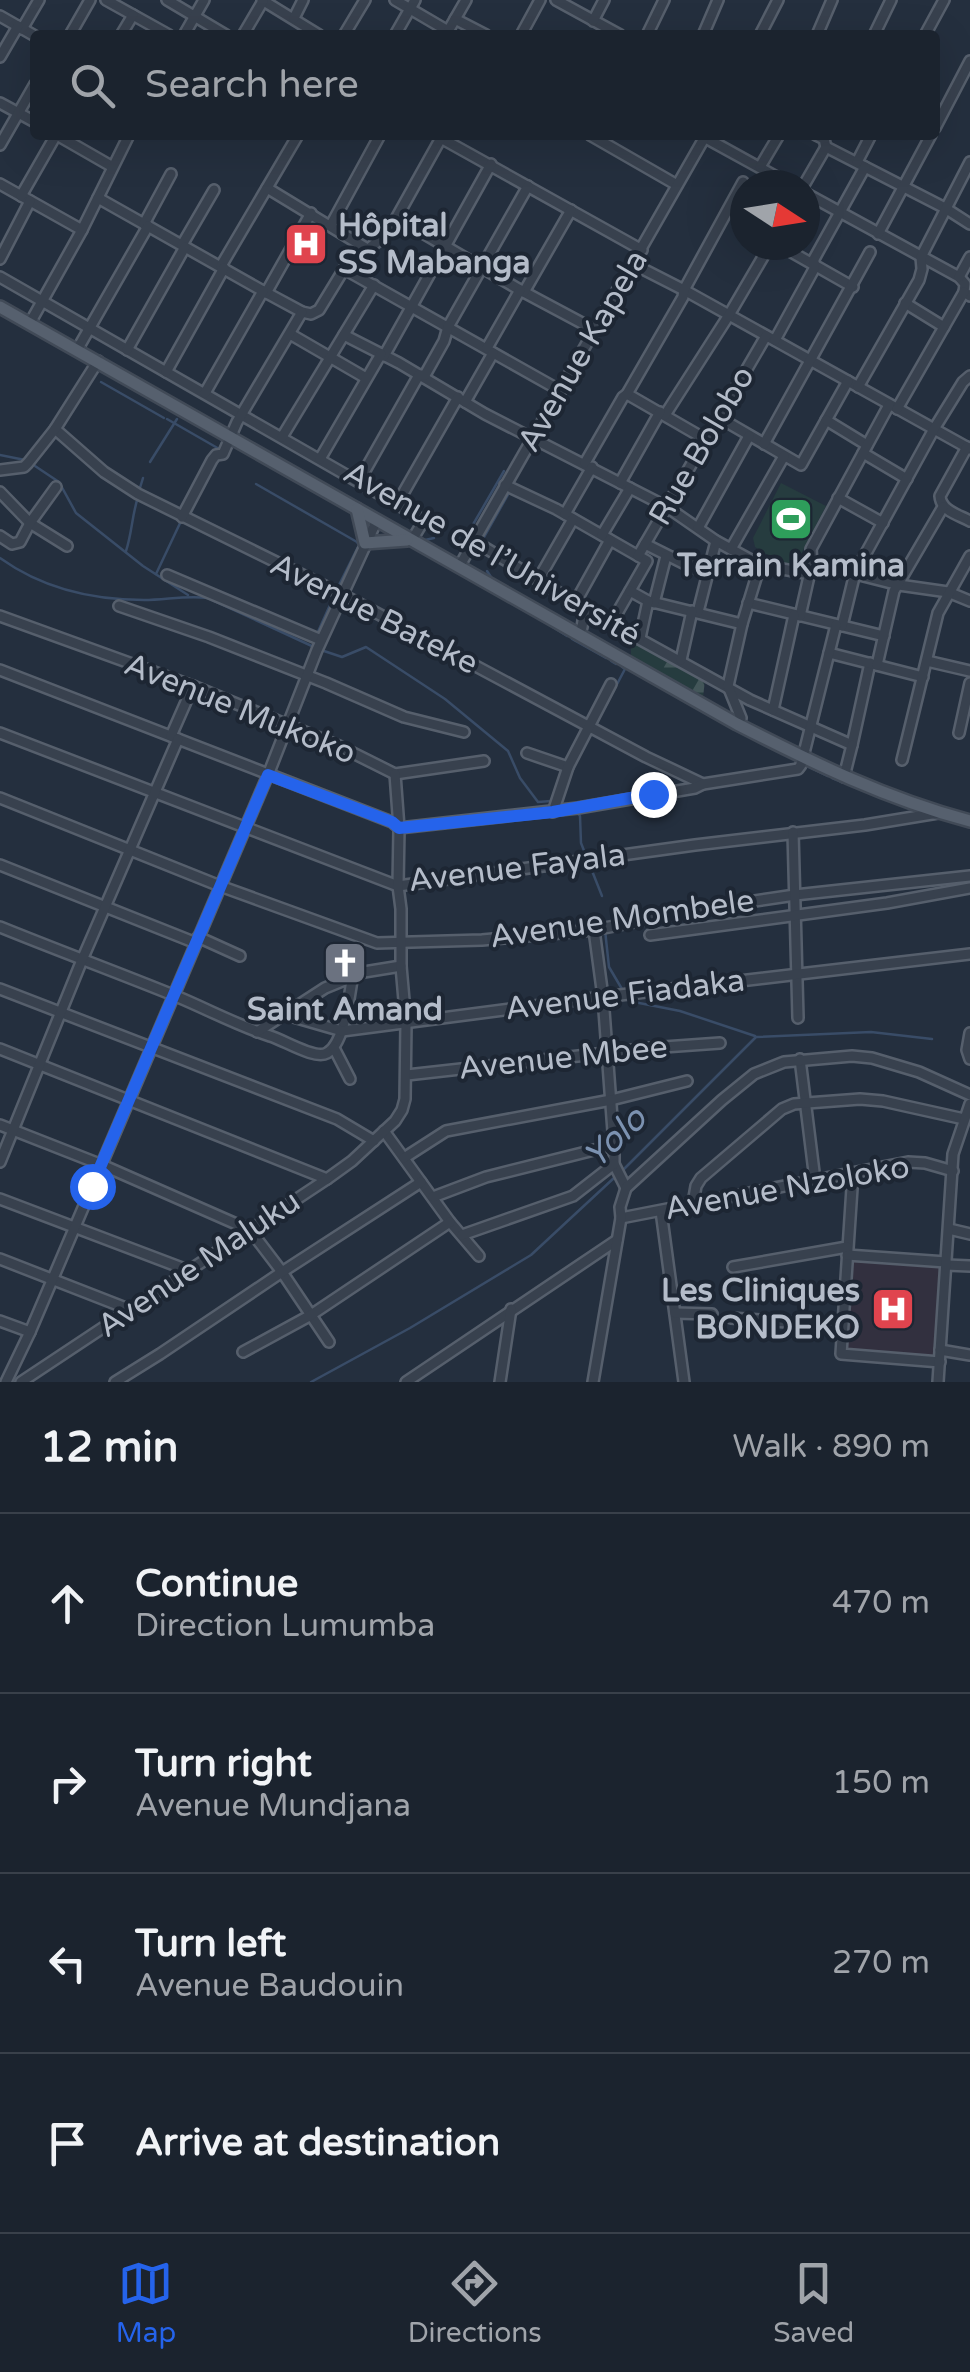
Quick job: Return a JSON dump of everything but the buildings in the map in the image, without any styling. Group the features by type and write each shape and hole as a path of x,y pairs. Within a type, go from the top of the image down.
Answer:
{"main road":[{"name":"Avenue de l’Université","path":"0,307 737,724 844,777 970,820"},
{"path":"357,509 366,542 412,540"}],"street":[{"path":"0,57 39,0"},
{"path":"73,30 90,0"},
{"path":"106,0 161,30"},
{"path":"167,0 217,30"},
{"path":"187,30 204,0"},
{"path":"247,30 262,0 294,18 302,30"},
{"path":"294,18 303,0"},
{"path":"347,30 364,0"},
{"path":"394,0 412,4 443,30"},
{"path":"449,30 466,0"},
{"path":"525,30 540,0"},
{"path":"556,0 610,30"},
{"path":"593,21 604,0"},
{"path":"649,30 664,0"},
{"path":"705,30 718,0"},
{"path":"763,30 778,0"},
{"path":"819,30 832,0"},
{"path":"876,30 891,0"},
{"path":"928,30 944,0"},
{"path":"398,30 412,4"},
{"path":"124,30 133,15"},
{"path":"0,16 30,33"},
{"path":"456,18 477,30"},
{"path":"940,118 970,61"},
{"path":"0,145 30,92"},
{"path":"0,103 30,119"},
{"path":"0,259 54,140"},
{"path":"65,140 112,166"},
{"path":"30,323 82,230 125,140"},
{"path":"166,372 295,140"},
{"path":"331,225 377,140"},
{"path":"98,198 264,292 311,314 319,310 344,269 384,238 437,140"},
{"path":"446,140 642,250"},
{"path":"460,148 464,140"},
{"path":"599,140 677,186"},
{"path":"614,149 619,140"},
{"name":"Avenue Kapela","path":"459,567 703,140"},
{"path":"712,140 765,170"},
{"path":"760,167 776,140"},
{"path":"810,170 823,140"},
{"path":"825,140 970,224"},
{"name":"Rue Bolobo","path":"630,591 647,561 638,556 718,417 815,265 814,259 841,214 869,140"},
{"path":"878,234 928,140"},
{"path":"858,387 919,280 920,257 970,162"},
{"path":"320,459 366,378 410,312 410,305 491,164"},
{"path":"77,350 171,174"},
{"path":"0,184 82,230"},
{"path":"360,481 420,375 425,374 444,341 448,326 528,186"},
{"path":"266,188 369,250"},
{"path":"126,350 214,190"},
{"path":"773,710 811,568 811,549 865,449 967,294 959,277 820,202"},
{"path":"538,580 623,396 674,314 730,206"},
{"path":"397,504 571,210"},
{"path":"204,393 311,213"},
{"path":"396,218 596,330"},
{"path":"764,444 870,252"},
{"path":"959,277 970,257"},
{"path":"575,603 625,485 662,413 761,260"},
{"path":"806,260 853,287"},
{"path":"633,264 968,448 894,590 844,777"},
{"path":"344,269 562,390"},
{"path":"0,277 397,504 421,520 412,540"},
{"path":"282,438 374,286"},
{"path":"905,303 944,327"},
{"path":"182,517 212,460 223,454 302,312"},
{"path":"290,334 366,378"},
{"path":"344,334 667,507 760,565 855,573 948,592 970,601"},
{"path":"0,470 24,467 56,429 98,362"},
{"path":"0,670 392,822 399,828 555,805 574,809 798,769 855,573 934,429 970,376"},
{"path":"718,417 800,464 848,381"},
{"path":"627,394 705,439"},
{"path":"826,420 907,480"},
{"name":"Avenue Bateke","path":"56,429 116,481 703,784"},
{"path":"698,528 749,436"},
{"path":"731,549 784,456"},
{"path":"324,490 334,467"},
{"path":"504,485 569,516 638,556"},
{"path":"0,536 16,545 20,542 56,487"},
{"path":"0,492 30,522 67,546"},
{"path":"838,498 883,523"},
{"path":"941,502 970,522"},
{"path":"4,1381 30,1332 268,775 319,645 376,520"},
{"path":"474,540 585,609 773,710 852,745"},
{"path":"681,660 716,541"},
{"path":"645,544 707,572"},
{"path":"640,638 666,556"},
{"path":"902,760 936,619 970,556"},
{"path":"737,724 741,718 728,686 760,565"},
{"path":"168,575 319,645"},
{"path":"612,622 630,591 651,602 742,624"},
{"path":"748,603 884,636"},
{"path":"119,606 209,637 404,717 464,732"},
{"path":"578,636 585,609"},
{"name":"Avenue Mukoko","path":"0,616 194,686 339,746 395,774 484,761"},
{"path":"829,653 923,676"},
{"path":"927,661 970,671"},
{"path":"959,733 970,683"},
{"path":"555,805 568,768 611,684"},
{"path":"0,1162 156,792 194,686"},
{"name":"Avenue Fayala","path":"1,735 398,886 939,812"},
{"path":"527,753 568,768"},
{"name":"Avenue Maluku","path":"21,1382 327,1179 374,1141 402,1110 407,1075 406,1023 395,774"},
{"name":"Avenue Mombele","path":"0,798 220,886 378,943 482,940 602,929 795,895 970,876"},
{"path":"793,832 798,1018"},
{"path":"0,865 240,956"},
{"path":"650,935 970,888"},
{"path":"0,927 287,1041 315,1056 334,1048 342,1031 353,975"},
{"path":"593,1382 621,1218 603,997 602,929"},
{"name":"Avenue Fiadaka","path":"282,1014 342,1031 970,954"},
{"path":"258,1032 325,988 353,975 401,966"},
{"path":"0,989 337,1120 374,1141"},
{"path":"970,1033 970,1059"},
{"name":"Avenue Mbee","path":"407,1075 720,1043"},
{"path":"334,1048 350,1078"},
{"path":"0,1049 327,1179"},
{"path":"462,1234 573,1196 619,1175 754,1074 784,1062 852,1056 888,1061 970,1095"},
{"path":"800,1060 815,1180"},
{"path":"404,1158 446,1131 611,1100 687,1081"},
{"path":"693,1203 700,1178 782,1109 794,1104 860,1099 964,1118"},
{"path":"938,1382 953,1154 970,1104"},
{"path":"0,1125 250,1230 328,1342"},
{"path":"384,1131 450,1222 480,1256"},
{"path":"433,1196 486,1177 614,1145"},
{"name":"Avenue Nzoloko","path":"621,1218 908,1162 953,1172"},
{"path":"853,1172 840,1352 844,1356 940,1362"},
{"path":"114,1382 421,1182"},
{"path":"0,1199 190,1271"},
{"path":"661,1211 684,1382"},
{"path":"243,1352 312,1314 450,1222"},
{"path":"948,1230 970,1234"},
{"path":"406,1382 617,1240"},
{"path":"733,1267 847,1251 970,1266"},
{"path":"0,1258 131,1310"},
{"path":"500,1382 511,1309"},
{"path":"675,1313 712,1314"},
{"path":"731,1318 842,1326"},
{"path":"0,1321 30,1332"},
{"path":"940,1350 970,1355"}],"shaded area":[{"name":"Les Cliniques BONDEKO","path":"851,1256 941,1266 934,1359 844,1352"}],"green space":[{"name":"Terrain Kamina","path":"781,483 826,506 799,558 785,566 755,547 753,538"},
{"path":"631,636 705,679 703,698 631,657"}],"waterway":[{"path":"101,382 164,418"},
{"path":"167,419 221,450"},
{"path":"150,462 177,419"},
{"path":"0,455 25,460"},
{"path":"32,464 59,482 76,513 143,566 188,595"},
{"path":"471,528 504,471"},
{"path":"139,491 143,478"},
{"path":"256,484 359,545"},
{"path":"483,539 510,491"},
{"path":"126,551 138,497"},
{"path":"156,574 182,519"},
{"path":"417,536 425,540 434,538"},
{"path":"337,589 358,547"},
{"path":"358,571 371,547"},
{"path":"0,558 33,578 87,595 144,600 208,598 314,647"},
{"path":"487,571 491,577"},
{"path":"499,582 510,589"},
{"path":"317,634 334,596"},
{"path":"545,622 567,636"},
{"path":"324,647 332,627"},
{"path":"572,639 606,658"},
{"path":"321,650 342,657 366,647 445,699 508,751 520,778 538,802 551,801"},
{"path":"611,661 616,664"},
{"path":"595,726 625,669 622,667"},
{"path":"715,718 799,762"},
{"path":"807,766 828,776"},
{"path":"832,778 876,795"},
{"path":"575,810 580,816 581,843 602,896"},
{"path":"605,930 609,967 629,1001 680,1011 755,1036"},
{"name":"Yolo","path":"621,1172 756,1037 871,1032 932,1039"},
{"name":"Yolo","path":"311,1382 531,1255 615,1177"}],"place":[{"name":"Hôpital SS Mabanga","path":"306,244"},
{"name":"Terrain Kamina","path":"791,519"},
{"name":"Saint Amand","path":"345,963"},
{"name":"Les Cliniques BONDEKO","path":"893,1309"}],"route":[{"path":"92,1186 268,775 399,828 553,812 653,794"}]}
